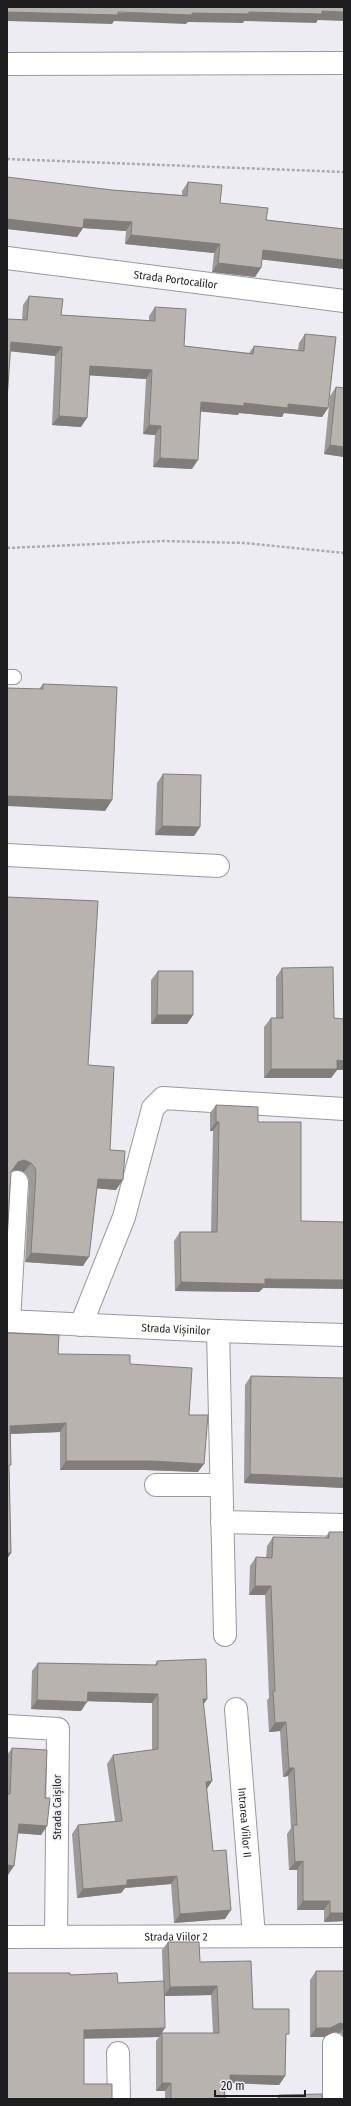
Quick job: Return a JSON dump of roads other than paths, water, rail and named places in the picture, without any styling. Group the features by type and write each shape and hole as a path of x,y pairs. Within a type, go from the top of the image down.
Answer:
{"street":[{"path":"7,64 344,63"},
{"name":"Strada Portocalilor","path":"7,258 344,301"},
{"path":"7,855 218,866"},
{"path":"81,1325 124,1217 153,1108 163,1098 344,1109"},
{"path":"8,1321 17,1182"},
{"name":"Strada Vișinilor","path":"8,1321 218,1331 344,1334"},
{"path":"218,1331 224,1634"},
{"path":"156,1485 221,1485"},
{"path":"222,1522 344,1525"},
{"name":"Intrarea Viilor II","path":"236,1709 254,1936"},
{"name":"Strada Caișilor","path":"7,1726 58,1729 56,1937"},
{"name":"Strada Viilor 2","path":"7,1937 344,1936"},
{"path":"334,2044 334,2099"},
{"path":"118,2053 119,2099"}]}
